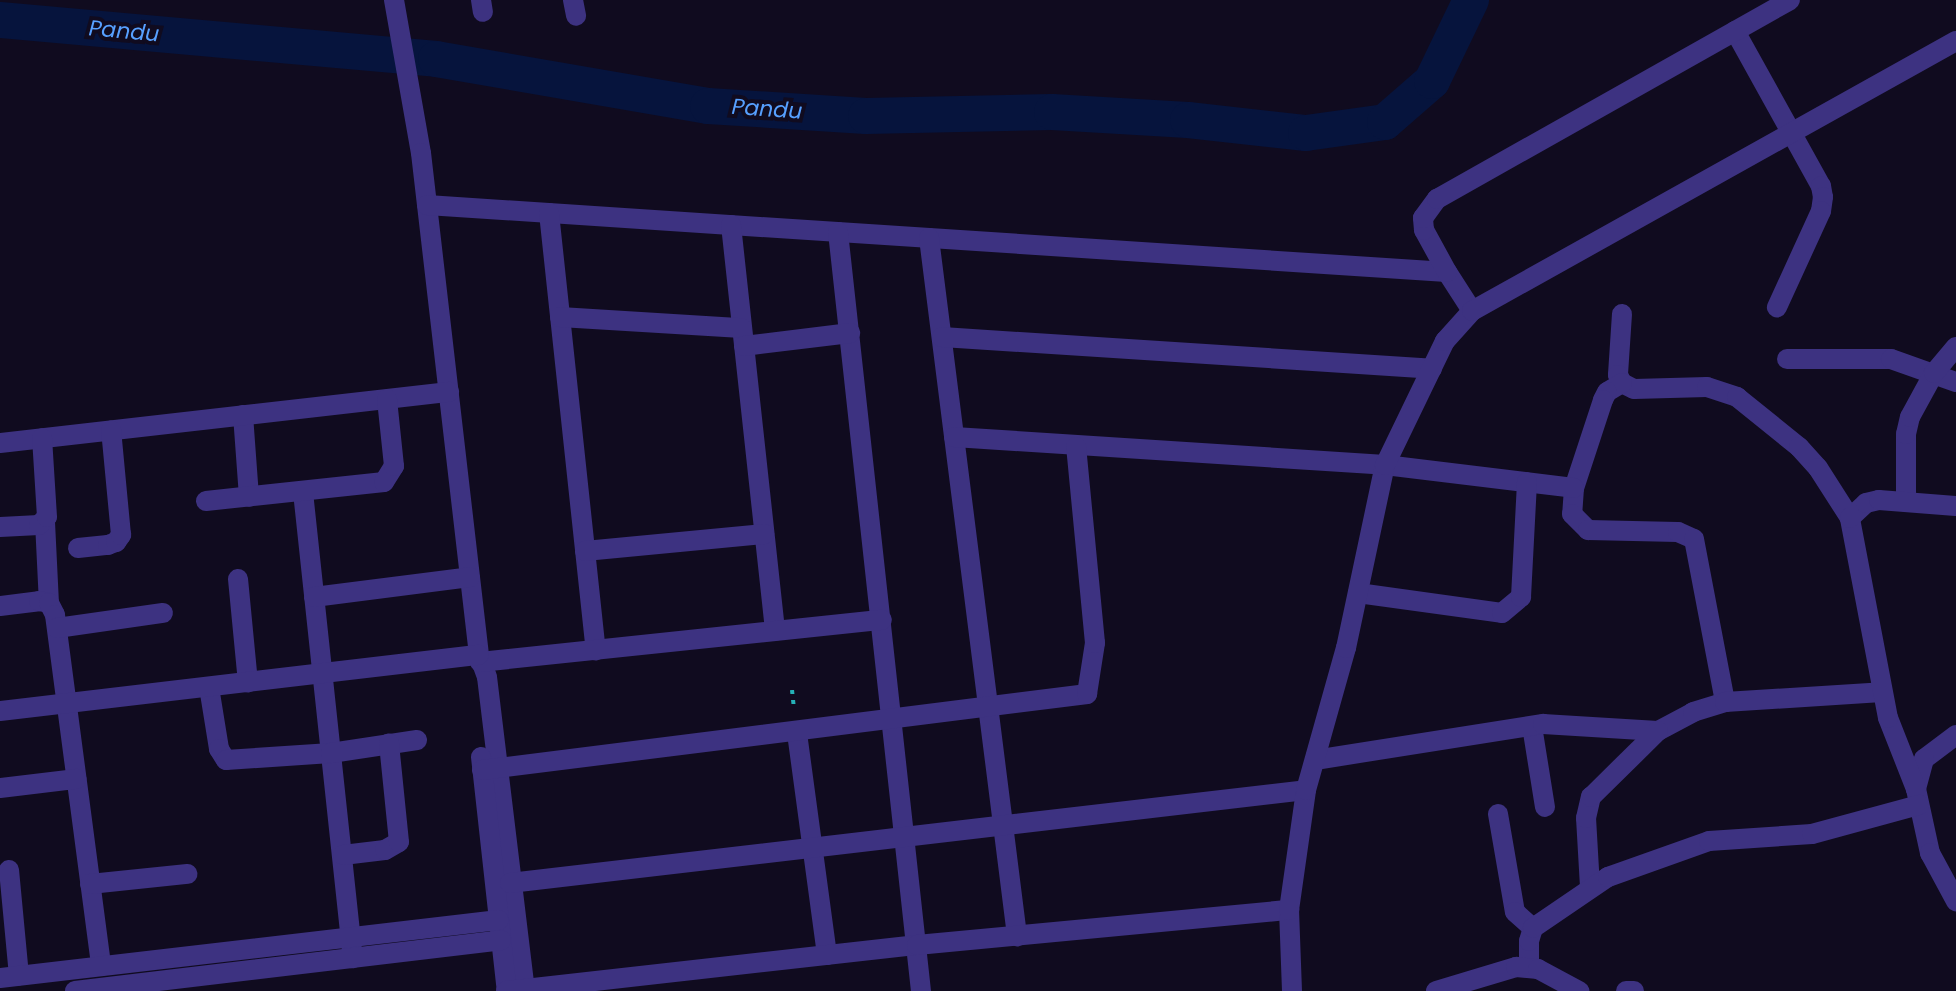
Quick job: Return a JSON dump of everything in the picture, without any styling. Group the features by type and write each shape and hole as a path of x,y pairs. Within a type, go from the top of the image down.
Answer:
{"street":[{"path":"394,0 421,153 479,659 474,675 510,883 504,930"},
{"path":"1472,311 1424,230 1423,218 1428,206 1779,3"},
{"path":"1735,31 1823,197 1821,211 1777,307"},
{"path":"1292,991 1289,910 1306,790 1358,593 1385,465 1445,341 1472,311 1956,41"},
{"path":"427,205 1447,272"},
{"path":"549,213 596,650"},
{"path":"731,225 775,631"},
{"path":"838,232 921,991"},
{"path":"929,238 988,706 994,824 1017,936"},
{"path":"1622,314 1618,375 1622,383 1634,389 1707,387 1737,397 1799,447 1818,468 1850,518 1882,692 1894,737 1918,797 1930,853 1956,901"},
{"path":"560,317 743,337 850,333"},
{"path":"942,337 1432,369"},
{"path":"1906,502 1906,434 1910,417 1934,373 1956,347"},
{"path":"1787,359 1876,357 1903,361 1956,382"},
{"path":"1622,383 1607,392 1603,400 1574,488 1572,514 1588,530 1678,532 1694,539 1725,702"},
{"path":"0,443 449,392"},
{"path":"206,501 374,486 391,476 394,466 387,399"},
{"path":"243,415 249,497"},
{"path":"78,548 108,545 116,542 121,535 111,430"},
{"path":"954,437 1385,465 1574,488"},
{"path":"42,438 49,510 45,522 49,603 57,628 101,966"},
{"path":"489,769 797,733 894,726 988,706 1087,694 1095,643 1076,447"},
{"path":"1358,593 1502,613 1521,597 1527,482"},
{"path":"303,492 352,948"},
{"path":"1850,518 1866,503 1956,506"},
{"path":"0,527 45,522"},
{"path":"585,551 764,534"},
{"path":"314,597 470,577"},
{"path":"238,579 248,683"},
{"path":"0,606 49,603"},
{"path":"57,628 163,613"},
{"path":"0,711 323,674 882,620"},
{"path":"209,687 219,749 226,760 331,753 417,740"},
{"path":"1590,887 1586,818 1591,797 1658,731 1693,712 1725,702 1882,692"},
{"path":"1315,760 1532,726 1570,723 1658,731"},
{"path":"1532,726 1545,807"},
{"path":"797,733 822,846 827,955"},
{"path":"1918,797 1924,759 1956,735"},
{"path":"343,855 385,850 399,842 389,744"},
{"path":"489,769 504,930 516,990 827,955 916,936 1017,936 1289,910"},
{"path":"0,788 76,779"},
{"path":"510,883 994,824 1306,790"},
{"path":"1529,968 1529,941 1533,928 1590,887 1632,866 1709,841 1812,834 1918,797"},
{"path":"1498,814 1515,912 1533,928"},
{"path":"9,870 9,977 101,966 352,948 504,930"},
{"path":"90,884 187,874"},
{"path":"75,991 235,982 352,948"},
{"path":"1436,991 1497,970 1529,968 1551,974 1576,990"},
{"path":"1626,991 1634,991"}],"waterway":[{"name":"Pandu","path":"0,20 436,59 708,106 866,116 1052,112 1188,120 1306,133 1385,122 1432,81 1471,0"}]}
